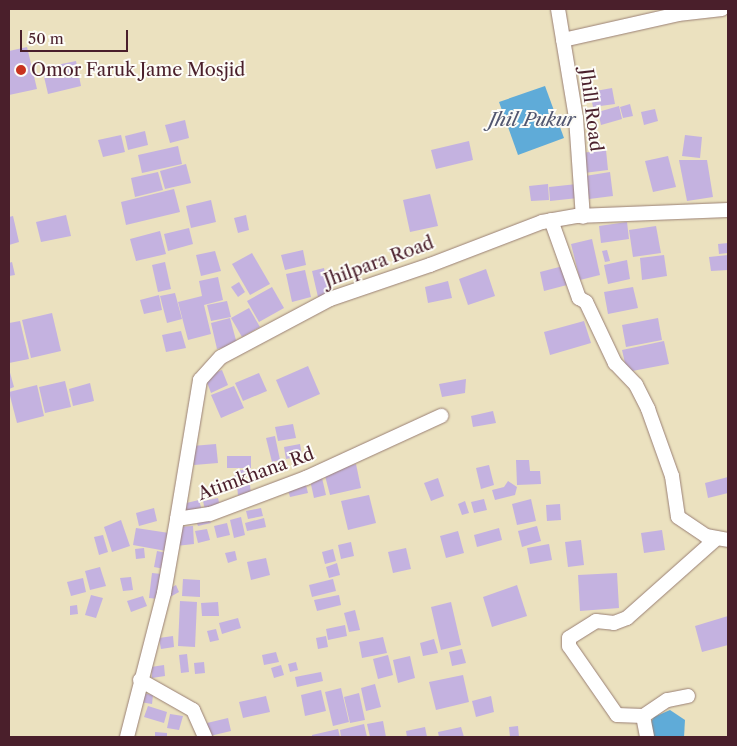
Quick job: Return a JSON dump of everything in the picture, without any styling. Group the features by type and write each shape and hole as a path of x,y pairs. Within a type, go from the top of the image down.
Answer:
{"street":[{"name":"Jhill Road","path":"558,9 576,118 584,217"},
{"path":"563,40 678,14 722,9"},
{"name":"Jhilpara Road","path":"177,518 200,380 221,357 330,299 430,265 511,232 551,220 728,210"},
{"path":"551,220 579,298 586,302 615,363 636,384 648,409 672,476 678,517 706,536 722,539"},
{"path":"642,410 668,477 674,517"},
{"name":"Atimkhana Rd","path":"177,518 210,514 306,478 441,416"},
{"path":"127,737 140,680 164,593 177,518"},
{"path":"688,696 660,703 643,716 617,715 568,646 569,638 596,622 614,623 627,618 722,539"},
{"path":"140,680 193,710 205,737"},
{"path":"643,716 647,737"}],"water":[{"name":"Jhil Pukur","path":"545,86 564,138 518,155 499,102"},
{"path":"670,710 685,720 684,737 652,737 651,722 654,717"}],"building":[{"name":"Omor Faruk Jame Mosjid","path":"27,47 37,89 9,95 9,51"},
{"path":"76,61 81,86 48,94 42,68"},
{"path":"612,88 615,104 593,107 590,92"},
{"path":"630,104 633,116 623,118 620,107"},
{"path":"619,106 622,119 601,125 598,112"},
{"path":"655,109 658,121 644,125 641,112"},
{"path":"185,120 189,138 170,143 165,125"},
{"path":"145,131 148,145 128,150 125,136"},
{"path":"121,135 125,152 103,157 98,140"},
{"path":"685,135 702,137 700,158 682,156"},
{"path":"469,141 473,160 436,169 431,150"},
{"path":"178,146 182,164 142,173 138,155"},
{"path":"606,150 608,170 584,173 581,153"},
{"path":"668,156 676,187 653,192 645,161"},
{"path":"679,160 707,160 713,197 687,201"},
{"path":"186,164 191,183 165,189 160,171"},
{"path":"158,172 163,190 135,197 131,178"},
{"path":"610,172 613,196 589,199 585,176"},
{"path":"548,184 549,200 531,201 529,186"},
{"path":"577,184 578,198 550,201 549,187"},
{"path":"174,189 180,212 126,225 121,202"},
{"path":"430,194 438,226 410,232 403,200"},
{"path":"211,200 216,222 191,228 186,206"},
{"path":"66,215 71,236 41,242 36,222"},
{"path":"246,215 249,230 238,233 234,218"},
{"path":"13,216 19,242 9,245 9,217"},
{"path":"627,222 629,239 601,243 599,226"},
{"path":"656,226 661,253 633,257 629,230"},
{"path":"189,228 193,244 168,251 164,234"},
{"path":"160,231 166,254 136,261 130,239"},
{"path":"592,239 600,275 580,280 571,244"},
{"path":"728,243 728,253 719,254 718,244"},
{"path":"303,250 306,265 285,270 281,255"},
{"path":"607,250 610,261 605,262 602,251"},
{"path":"215,251 221,271 201,276 196,255"},
{"path":"252,253 270,284 250,295 232,264"},
{"path":"664,255 667,276 642,280 640,258"},
{"path":"728,255 728,270 711,271 709,257"},
{"path":"627,260 630,279 608,284 604,265"},
{"path":"12,262 15,275 9,276 9,263"},
{"path":"165,262 171,289 158,292 152,265"},
{"path":"563,266 567,285 544,291 540,272"},
{"path":"324,268 325,273 333,271 336,282 327,284 329,294 318,297 312,271"},
{"path":"486,269 495,296 468,305 459,279"},
{"path":"305,270 311,297 292,302 286,274"},
{"path":"218,277 223,300 204,305 211,334 188,340 178,302 202,296 199,281"},
{"path":"448,281 452,298 428,303 425,287"},
{"path":"239,282 245,292 238,297 231,287"},
{"path":"272,287 284,308 259,322 247,301"},
{"path":"633,287 638,308 608,314 604,292"},
{"path":"175,293 182,319 167,323 160,296"},
{"path":"159,295 162,310 144,314 140,300"},
{"path":"227,301 231,317 211,321 207,305"},
{"path":"249,308 260,327 242,337 231,318"},
{"path":"52,313 61,351 31,358 22,320"},
{"path":"230,318 237,344 217,349 211,323"},
{"path":"658,318 662,340 626,347 622,325"},
{"path":"20,321 29,359 9,363 9,323"},
{"path":"584,321 591,343 550,355 544,332"},
{"path":"181,331 186,348 166,352 162,335"},
{"path":"664,341 669,364 627,372 622,350"},
{"path":"308,366 320,394 288,408 276,380"},
{"path":"9,369 14,387 9,389"},
{"path":"222,370 228,385 211,393 205,377"},
{"path":"259,373 267,391 243,401 235,383"},
{"path":"466,379 465,393 442,397 439,384"},
{"path":"65,381 71,407 45,413 39,387"},
{"path":"90,383 94,401 73,406 69,389"},
{"path":"37,385 44,416 17,423 9,392"},
{"path":"234,386 244,408 221,418 211,395"},
{"path":"493,411 496,423 473,427 471,416"},
{"path":"293,424 296,438 278,441 275,427"},
{"path":"275,436 280,460 272,462 266,438"},
{"path":"216,444 218,463 194,465 192,446"},
{"path":"300,444 302,456 286,459 284,447"},
{"path":"227,456 251,456 251,468 227,468"},
{"path":"516,460 529,460 530,471 540,471 541,484 517,485"},
{"path":"356,464 361,488 330,495 324,472"},
{"path":"489,465 494,485 481,489 476,468"},
{"path":"251,469 252,476 235,477 234,471"},
{"path":"728,477 728,493 708,498 705,483"},
{"path":"322,478 326,495 314,498 310,480"},
{"path":"438,478 444,496 431,501 424,483"},
{"path":"508,481 517,487 515,495 495,500 492,490 504,487"},
{"path":"250,485 251,494 238,495 237,486"},
{"path":"306,485 308,493 290,497 288,490"},
{"path":"369,495 376,523 348,530 341,501"},
{"path":"218,498 220,507 205,510 203,501"},
{"path":"484,499 487,510 474,513 471,502"},
{"path":"531,499 536,521 517,525 512,504"},
{"path":"199,500 202,511 184,514 182,504"},
{"path":"465,501 469,513 462,515 458,504"},
{"path":"560,504 561,520 547,521 546,505"},
{"path":"154,508 157,521 139,526 136,513"},
{"path":"261,508 263,516 248,519 246,511"},
{"path":"241,517 245,535 234,538 230,520"},
{"path":"209,518 211,523 198,526 196,521"},
{"path":"264,518 266,527 247,531 245,523"},
{"path":"121,520 130,546 112,552 104,527"},
{"path":"227,523 230,535 217,538 214,526"},
{"path":"193,526 194,544 176,546 177,527"},
{"path":"537,526 541,541 522,547 518,531"},
{"path":"136,528 169,533 166,551 133,545"},
{"path":"499,528 502,540 477,547 474,535"},
{"path":"207,529 210,540 198,543 195,531"},
{"path":"662,530 665,550 644,553 641,533"},
{"path":"458,531 464,553 446,558 440,536"},
{"path":"103,535 108,552 99,555 94,537"},
{"path":"581,540 584,565 568,567 565,542"},
{"path":"351,542 354,556 341,559 338,545"},
{"path":"549,544 552,560 530,564 527,548"},
{"path":"144,548 145,558 136,559 135,549"},
{"path":"406,548 411,569 393,573 388,552"},
{"path":"333,549 336,561 325,564 322,552"},
{"path":"157,551 167,553 164,569 154,567"},
{"path":"235,551 237,560 228,563 225,553"},
{"path":"266,558 270,575 251,580 247,562"},
{"path":"337,563 340,575 329,578 326,567"},
{"path":"100,567 106,586 90,590 85,571"},
{"path":"152,573 162,574 159,599 149,598"},
{"path":"617,573 619,608 580,611 578,575"},
{"path":"131,577 133,590 123,591 120,578"},
{"path":"83,578 86,592 71,596 67,582"},
{"path":"183,579 200,580 200,597 182,596"},
{"path":"333,579 336,591 312,597 309,585"},
{"path":"176,585 179,592 170,597 167,590"},
{"path":"517,585 527,616 492,627 483,597"},
{"path":"91,595 103,598 96,618 85,615"},
{"path":"339,595 341,605 317,611 314,600"},
{"path":"143,596 147,606 131,612 127,601"},
{"path":"180,601 197,602 195,647 178,646"},
{"path":"218,602 219,616 202,616 201,603"},
{"path":"451,602 461,645 441,650 431,607"},
{"path":"77,605 78,614 70,615 70,606"},
{"path":"355,610 360,630 349,632 344,613"},
{"path":"728,616 728,645 702,652 695,626"},
{"path":"238,618 241,628 222,634 219,623"},
{"path":"345,625 347,636 328,640 326,629"},
{"path":"216,629 219,640 210,642 207,631"},
{"path":"173,636 174,647 161,649 159,638"},
{"path":"326,636 328,647 318,649 316,638"},
{"path":"383,637 387,653 362,658 359,642"},
{"path":"434,639 438,653 423,656 420,643"},
{"path":"462,649 466,663 452,666 449,652"},
{"path":"276,652 279,662 264,665 262,655"},
{"path":"187,654 189,672 181,673 179,655"},
{"path":"388,655 393,675 378,679 373,659"},
{"path":"410,656 415,678 398,683 393,660"},
{"path":"204,662 205,673 195,674 194,663"},
{"path":"296,662 298,670 290,672 288,664"},
{"path":"164,665 165,676 152,678 151,667"},
{"path":"281,665 284,675 274,678 271,668"},
{"path":"321,672 323,681 297,687 295,677"},
{"path":"463,675 469,702 436,710 429,682"},
{"path":"375,684 381,707 366,711 361,688"},
{"path":"341,688 349,722 333,726 325,692"},
{"path":"321,690 326,711 305,716 301,695"},
{"path":"142,693 153,695 152,704 140,702"},
{"path":"359,693 365,720 350,723 344,697"},
{"path":"266,696 270,712 243,718 239,702"},
{"path":"491,696 494,712 476,717 472,701"},
{"path":"148,706 167,712 164,723 144,717"},
{"path":"170,714 183,716 179,730 167,728"},
{"path":"228,718 231,731 210,736 207,723"},
{"path":"383,721 386,737 370,737 367,724"},
{"path":"364,724 367,737 341,737 340,730"},
{"path":"518,726 519,737 510,737 509,727"},
{"path":"425,727 427,737 407,737 406,731"},
{"path":"461,727 464,737 439,737 438,732"},
{"path":"338,729 340,737 312,737 312,735"},
{"path":"155,732 167,733 167,737 155,737"}],"place":[{"name":"Omor Faruk Jame Mosjid","path":"21,70"}]}
